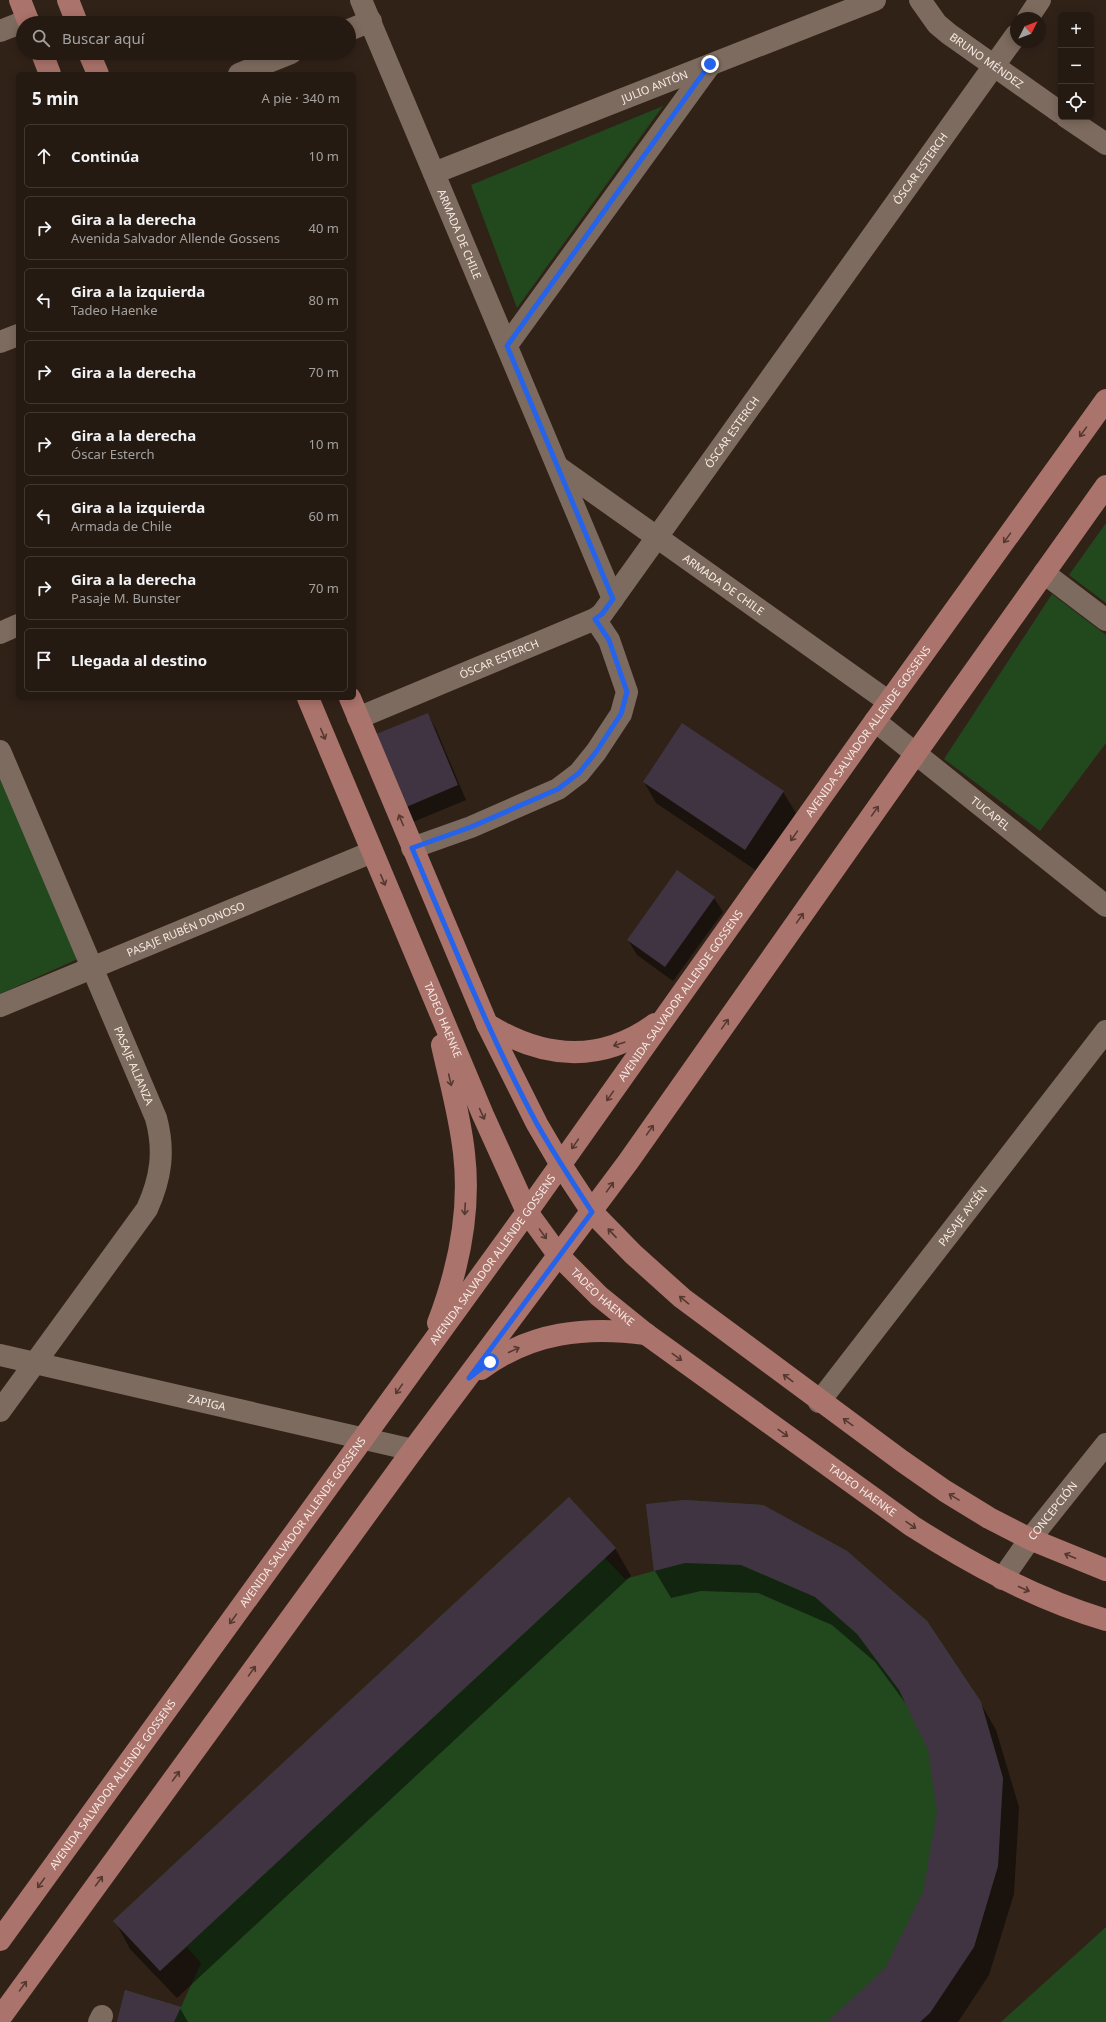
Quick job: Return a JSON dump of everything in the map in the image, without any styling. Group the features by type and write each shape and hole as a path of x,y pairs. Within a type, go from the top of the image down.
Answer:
{"main road":[{"path":"20,0 27,16"},
{"path":"68,0 74,16"},
{"path":"45,60 49,72"},
{"path":"92,60 97,72"},
{"name":"AVENIDA SALVADOR ALLENDE GOSSENS","path":"0,1940 561,1165 875,721 1106,400"},
{"path":"0,2018 413,1450 469,1378 592,1212 1106,486"},
{"name":"TADEO HAENKE","path":"309,700 428,988 480,1108 527,1212 559,1256 600,1296 646,1334 912,1526 956,1554 1002,1579 1049,1600 1106,1620"},
{"path":"354,708 487,1024 537,1124 561,1165 592,1212 628,1250 682,1298 819,1402 944,1491 989,1518 1030,1539 1106,1570"},
{"path":"422,1357 436,1329 454,1277 460,1253 466,1191 464,1153 458,1116 428,988"},
{"path":"487,1024 507,1036 530,1046 553,1051 577,1052 601,1049 624,1043 645,1032 665,1018"},
{"path":"469,1378 490,1362 513,1350 563,1333 590,1330 646,1334"}],"street":[{"name":"ARMADA DE CHILE","path":"362,0 613,599"},
{"name":"JULIO ANTÓN","path":"434,173 875,0"},
{"name":"BRUNO MÉNDEZ","path":"920,0 937,24 994,67 1058,111"},
{"path":"1032,12 1040,0"},
{"path":"356,27 370,21"},
{"path":"0,31 16,26"},
{"name":"ÓSCAR ESTERCH","path":"354,708 595,619 602,614 1010,44"},
{"path":"244,72 274,60"},
{"path":"507,346 710,64"},
{"path":"1070,120 1106,144"},
{"path":"0,342 16,336"},
{"name":"ARMADA DE CHILE","path":"558,467 889,702"},
{"path":"1044,573 1106,620"},
{"path":"412,848 471,827 558,789 579,773 596,752 621,714 627,692 609,640 595,619"},
{"path":"0,633 16,626"},
{"name":"TUCAPEL","path":"875,721 1106,906"},
{"name":"PASAJE ALIANZA","path":"0,751 156,1118 161,1136 162,1155 160,1173 155,1192 143,1214 0,1411"},
{"name":"PASAJE RUBÉN DONOSO","path":"0,1006 372,852"},
{"name":"PASAJE AYSÉN","path":"819,1402 1106,1031"},
{"name":"ZAPIGA","path":"0,1355 413,1450"},
{"name":"CONCEPCIÓN","path":"1002,1579 1030,1539 1106,1444"}],"green space":[{"path":"663,106 517,308 471,185"},
{"path":"1106,523 1106,603 1069,575"},
{"path":"1052,594 1106,635 1106,743 1040,831 944,759"},
{"path":"0,762 82,957 0,994"},
{"path":"569,1497 616,1548 605,1558 625,1579 654,1571 646,1504 685,1500 763,1505 847,1551 927,1621 981,1702 1003,1778 998,1866 974,1947 920,2022 117,2022 125,1990 181,2007 201,1963 187,1947 160,1971 113,1921"},
{"path":"1106,1927 1106,2022 1001,2022"}],"building":[{"path":"428,713 458,785 404,808 374,735"},
{"path":"682,723 784,791 745,850 643,782"},
{"path":"677,870 715,897 665,967 627,940"},
{"path":"569,1497 616,1548 160,1971 113,1921"},
{"path":"685,1500 763,1505 847,1551 927,1621 981,1702 1003,1778 998,1866 974,1947 930,2013 920,2022 827,2022 885,1968 923,1892 937,1812 928,1750 899,1690 857,1634 815,1597 741,1565 685,1563 654,1571 646,1504"},
{"path":"125,1990 181,2007 174,2022 117,2022"}],"route":[{"path":"490,1362 469,1378 592,1212 561,1165 537,1124 511,1074 487,1024 412,848 471,827 558,789 579,773 596,752 621,714 627,692 609,640 595,619 602,614 613,599 507,346 710,64"}]}
